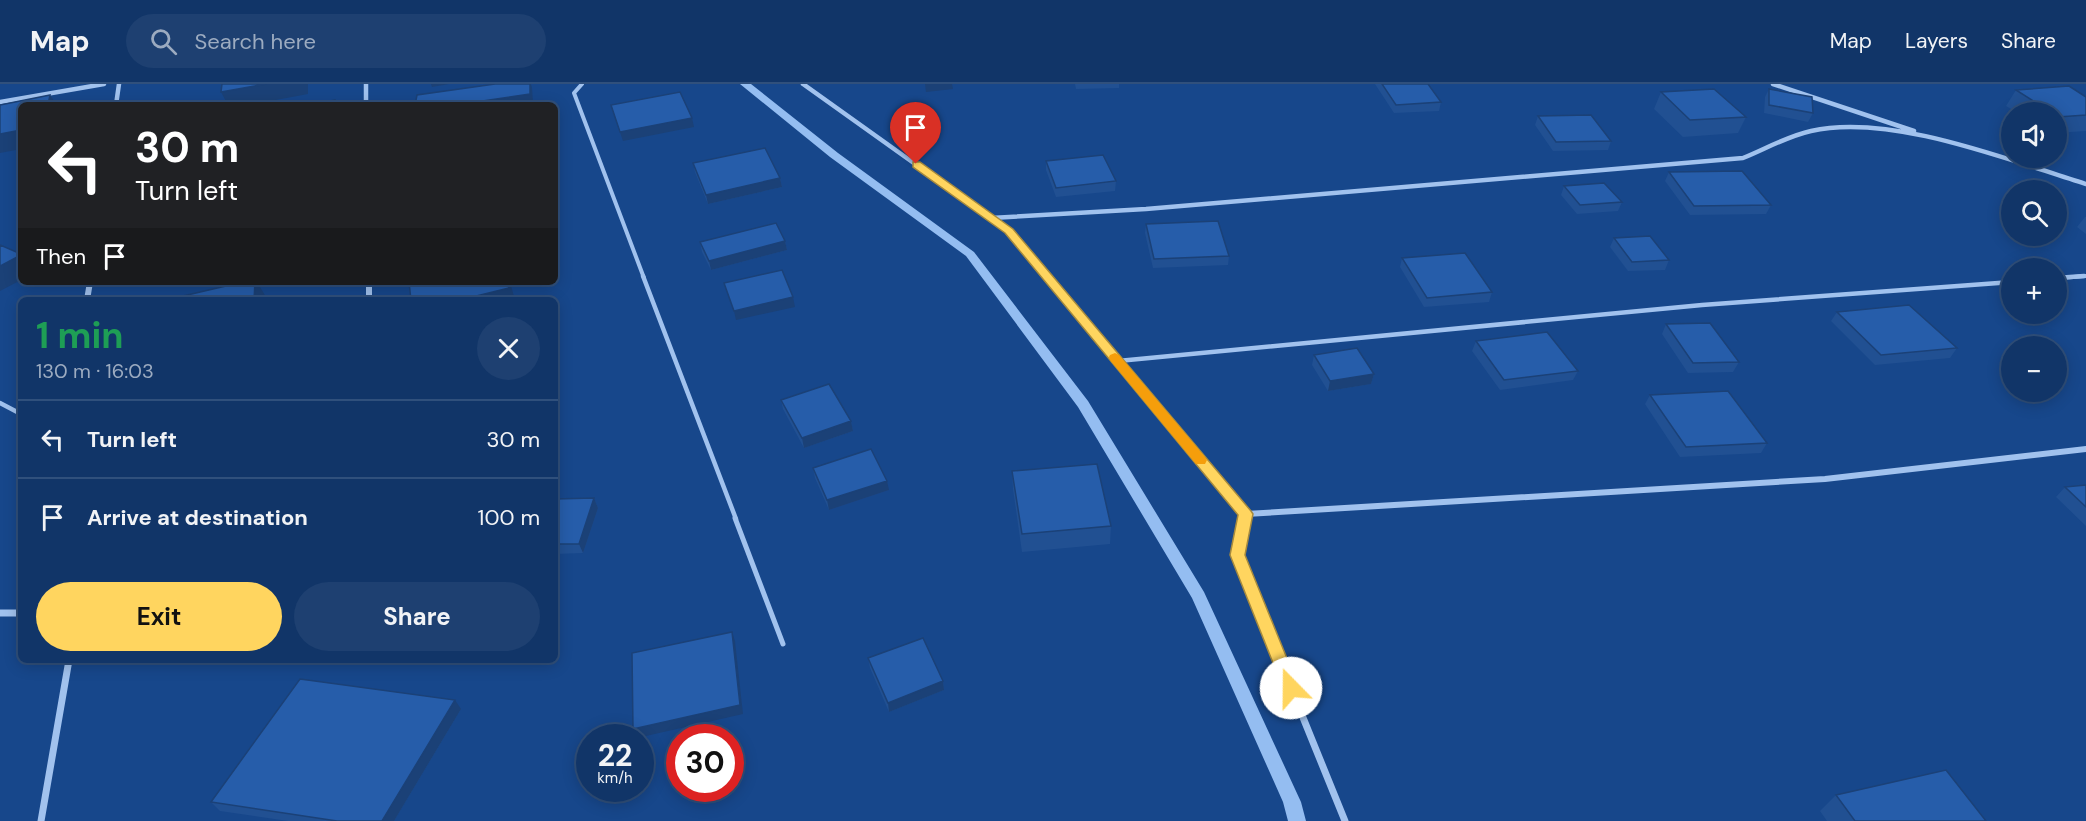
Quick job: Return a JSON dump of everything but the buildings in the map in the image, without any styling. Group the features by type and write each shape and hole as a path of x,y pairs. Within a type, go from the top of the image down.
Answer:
{"street":[{"path":"0,102 104,84"},
{"path":"116,102 119,84"},
{"path":"366,84 366,102"},
{"path":"803,84 1009,231 1246,514"},
{"path":"1773,84 1926,135 2086,184"},
{"path":"991,218 1146,209 1743,158 1809,131 1836,127 1926,135"},
{"path":"1246,514 1825,479 2086,449"},
{"path":"1246,514 1237,555 1345,821"},
{"path":"0,613 18,613"},
{"path":"41,821 68,663"}],"lane":[{"path":"582,84 574,93 783,644"},
{"path":"2067,277 2086,276"},
{"path":"1118,361 1690,306 2001,283"},
{"path":"0,403 18,412"}],"waterway":[{"path":"745,84 834,155 970,254 1083,404 1199,596 1292,802 1297,821"}],"slow traffic":[{"path":"1115,357 1201,460"}],"route":[{"path":"916,164 1009,231 1246,514 1237,555 1291,688"}]}
